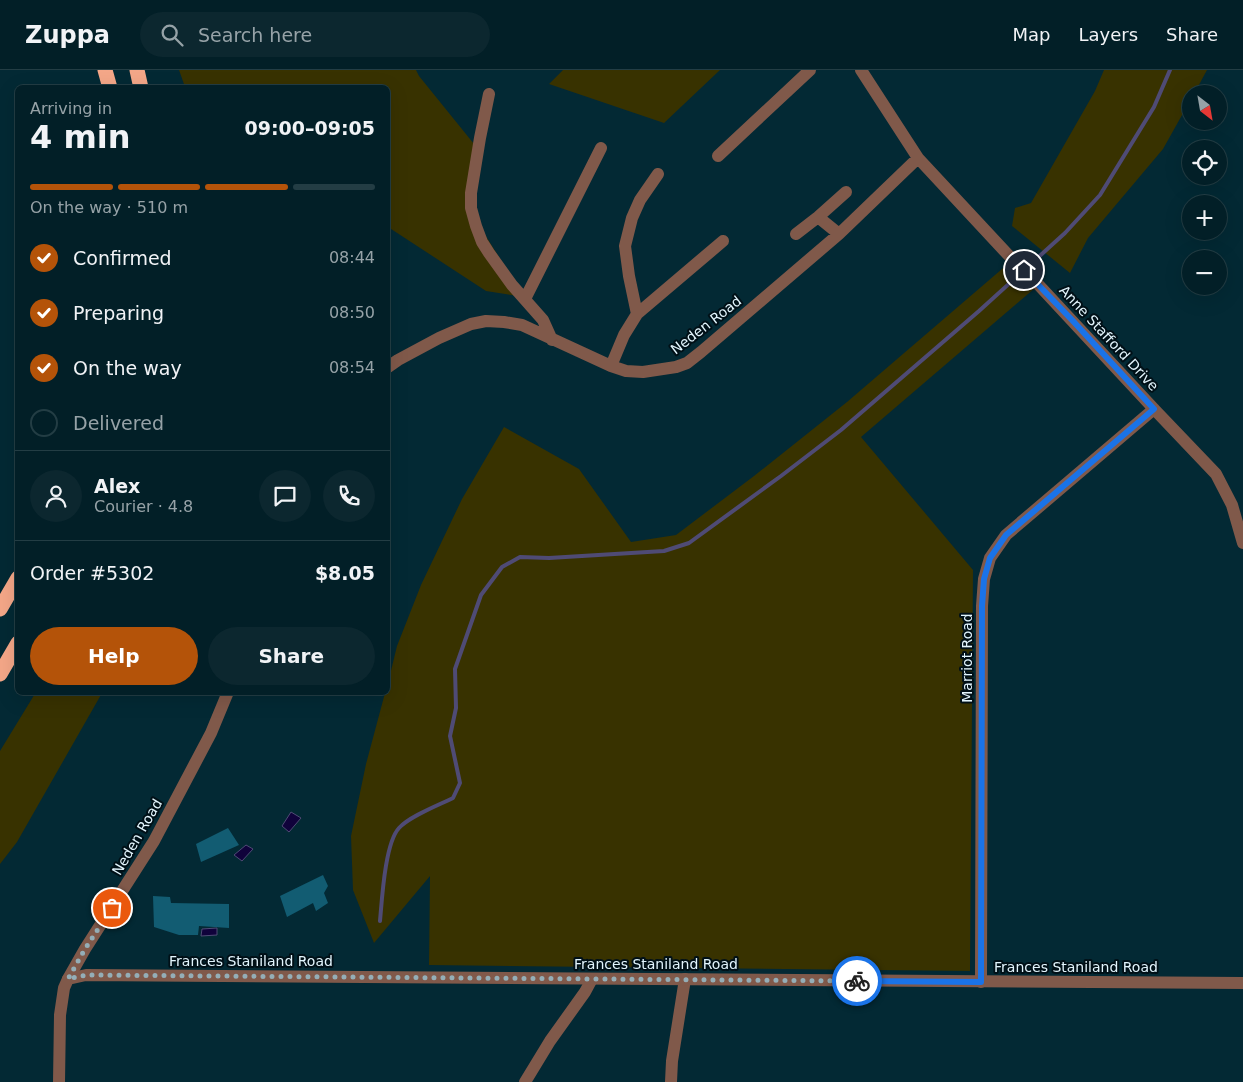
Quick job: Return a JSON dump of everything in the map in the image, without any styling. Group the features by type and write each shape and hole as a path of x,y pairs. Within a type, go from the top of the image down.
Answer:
{"highway":[{"path":"105,70 109,85"},
{"path":"137,70 140,85"},
{"path":"0,609 15,583"},
{"path":"0,674 15,649"}],"street":[{"path":"718,156 810,70"},
{"name":"Anne Stafford Drive","path":"861,70 918,158 1012,260 1035,281 1216,474 1232,505 1243,543"},
{"path":"489,94 471,193 472,208 482,242 512,285 543,320 552,340"},
{"path":"525,298 601,148"},
{"name":"Neden Road","path":"390,366 439,338 471,324 486,321 522,325 552,340 626,371 643,372 676,368 687,363 701,352 839,234 918,158"},
{"path":"637,314 625,246 632,218 640,200 658,174"},
{"path":"796,234 846,192"},
{"path":"818,217 839,234"},
{"path":"611,366 624,335 637,314 723,241"},
{"name":"Marriot Road","path":"981,982 982,606 984,579 990,558 1006,535 1154,409"},
{"name":"Neden Road","path":"59,1082 60,1014 64,988 85,949 154,841 211,733 227,695"},
{"name":"Frances Staniland Road","path":"68,979 86,975 981,982 1243,982"},
{"path":"525,1082 592,979"},
{"path":"671,1082 672,1061 685,979"}],"shaded area":[{"path":"179,70 416,70 474,144 472,200 482,230 524,297 486,291 390,228 390,85 184,85"},
{"path":"563,70 720,70 664,123 549,84"},
{"path":"1104,70 1207,70 1199,85 1182,85 1182,115 1163,149 1088,238 1070,273 1012,226 1015,208 1031,203 1095,91"},
{"path":"1009,263 1035,288 861,437 973,570 970,971 429,965 430,876 374,943 353,890 351,836 366,764 384,695 390,695 390,675 397,646 421,585 462,499 504,427 579,469 631,542 676,535 847,402"},
{"path":"34,695 101,695 17,842 0,864 0,751"},
{"path":"291,812 301,818 289,832 282,826"},
{"path":"246,845 253,849 242,861 234,855"},
{"path":"217,928 217,935 201,936 202,929"}],"building":[{"path":"228,828 239,845 201,862 196,844"},
{"path":"323,875 328,886 324,893 328,903 316,911 313,903 287,917 280,896"},
{"path":"153,896 170,897 171,903 229,904 229,928 199,926 198,935 179,935 154,927"}],"waterway":[{"path":"380,921 387,858 394,835 410,819 453,798 460,783 450,736 456,708 455,669 481,595 502,567 520,557 549,558 664,551 689,543 781,476 841,430 979,311 1065,233 1100,195 1154,107 1170,70"}],"way so far":[{"path":"112,908 68,979 86,975 857,981"}],"route":[{"path":"857,981 981,982 982,606 984,579 990,558 1006,535 1154,409 1024,270"}]}
